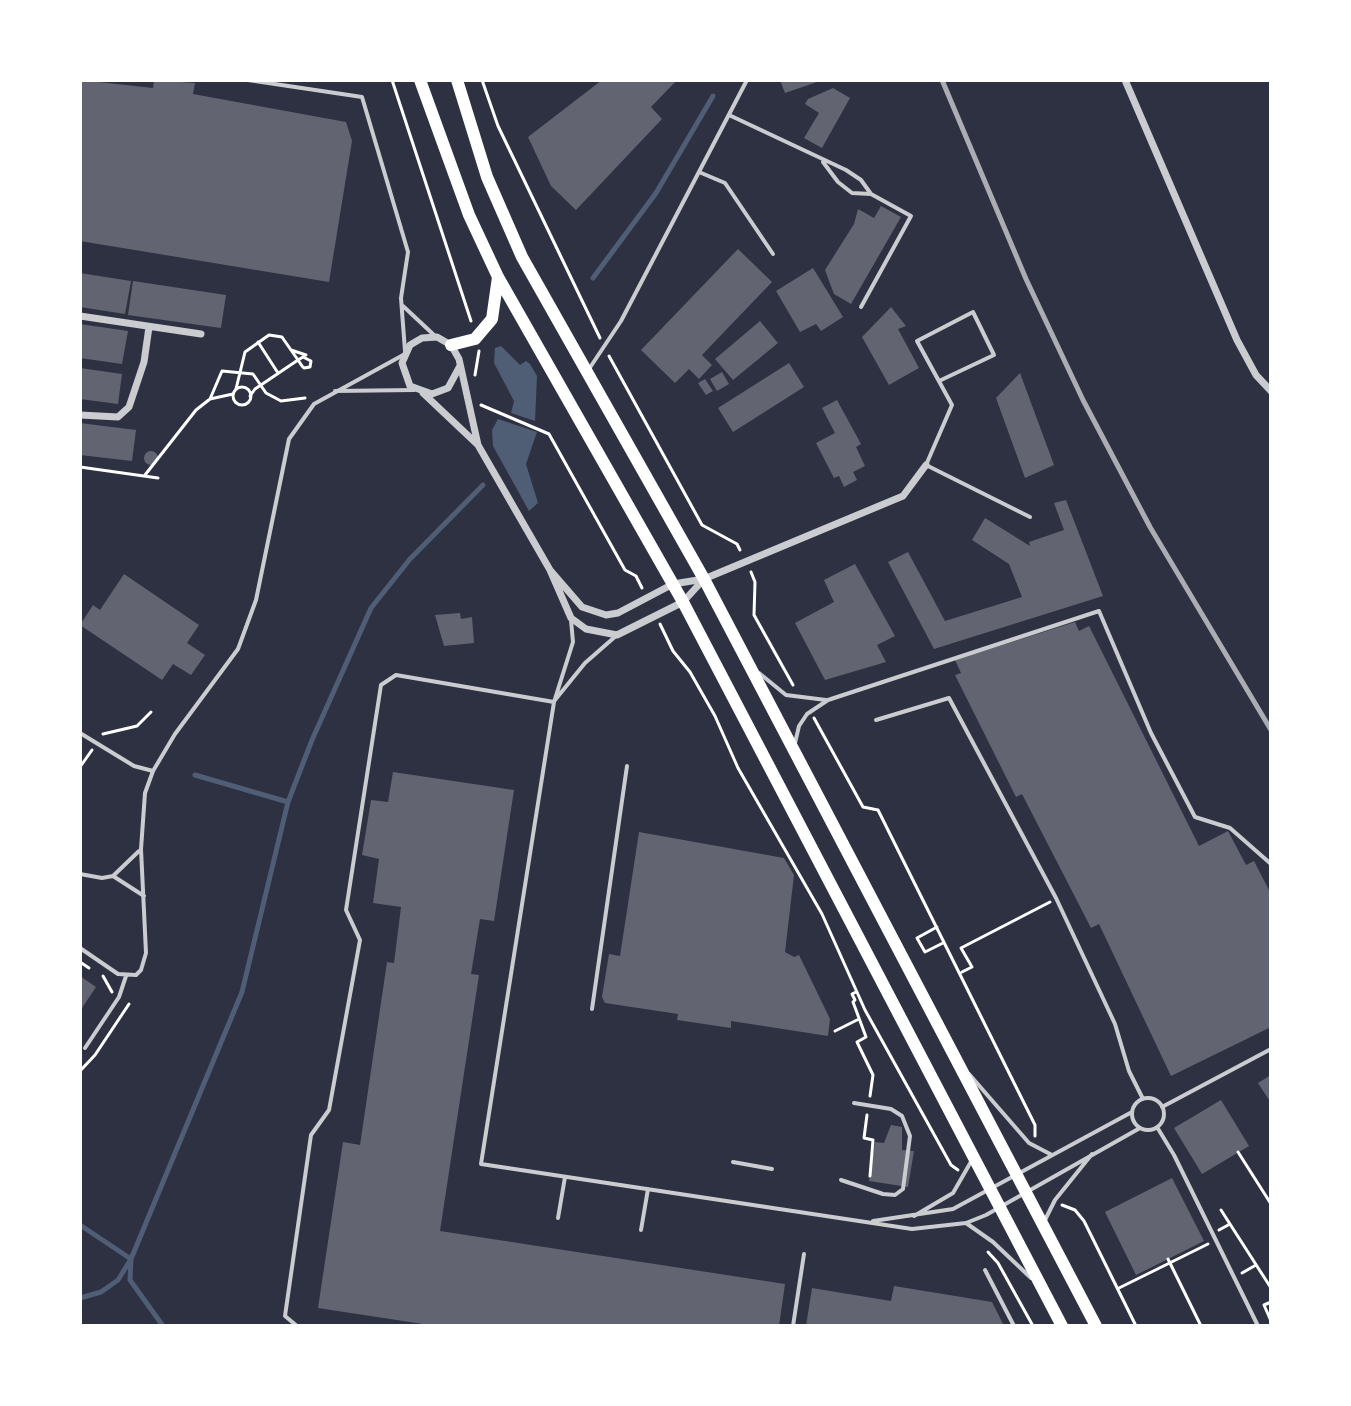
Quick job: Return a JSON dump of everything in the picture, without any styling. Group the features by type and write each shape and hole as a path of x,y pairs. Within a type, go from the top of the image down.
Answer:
{"main road":[{"path":"420,80 469,215 498,277 683,602 1062,1326"},
{"path":"457,80 487,177 509,231 748,661 953,1058 1096,1326"},
{"path":"451,345 476,338 492,319 498,277"}],"street":[{"path":"1128,81 1237,340 1256,375 1271,391"},
{"path":"80,316 201,334"},
{"path":"80,415 118,417 129,407 144,362 149,327"},
{"path":"478,445 402,372 405,352 422,338 437,337 451,345 460,366 478,445 550,570 571,618 586,629 617,635 683,602 704,579"},
{"path":"420,392 448,388 460,366"},
{"path":"550,570 582,607 593,613 618,613 673,584 704,579 903,496 926,465"}],"lane":[{"path":"80,948 126,976 136,975 144,963 141,849 145,793 153,771 175,734 238,649 256,600 283,455 296,427 314,404 405,352 401,304 408,252 362,97 248,80"},
{"path":"586,374 621,321 747,80"},
{"path":"729,115 861,180 871,194 911,216 861,307"},
{"path":"823,162 838,182 852,193 871,194"},
{"path":"699,172 725,183 773,254"},
{"path":"401,304 437,337"},
{"path":"939,381 994,355 973,312 917,341 952,405 926,465 1030,517"},
{"path":"332,392 373,388 420,392"},
{"path":"795,750 799,726 810,712 828,700 1099,611 1151,733 1195,817 1230,828 1271,864"},
{"path":"571,618 573,642 554,702 481,1164 870,1221 896,1229 966,1223 1140,1128 1157,1127"},
{"path":"554,702 585,663 617,635"},
{"path":"748,661 774,688 801,699 828,700"},
{"path":"297,1326 285,1316 311,1135 329,1110 360,940 346,910 381,685 396,675 554,702"},
{"path":"876,720 949,698 1056,898 1115,1024 1129,1071 1143,1099"},
{"path":"80,733 134,766 153,771"},
{"path":"592,1009 627,766"},
{"path":"80,874 102,878 113,876 128,866 141,849"},
{"path":"113,876 144,896"},
{"path":"85,1048 119,997 126,976"},
{"path":"1162,1107 1271,1049"},
{"path":"953,1058 992,1096 1029,1143 1052,1155"},
{"path":"870,1221 889,1217 912,1218 953,1209 1132,1112 1143,1099 1152,1099 1162,1107 1164,1116 1157,1127"},
{"path":"841,1180 883,1194 895,1195 903,1189 908,1129 898,1112 854,1103"},
{"path":"1132,1112 1133,1121 1140,1128"},
{"path":"1157,1127 1174,1155 1258,1326"},
{"path":"1043,1226 1055,1200 1093,1152"},
{"path":"912,1218 947,1198 964,1177 973,1157"},
{"path":"733,1162 772,1169"},
{"path":"558,1218 565,1177"},
{"path":"641,1230 648,1189"},
{"path":"966,1223 993,1242 1042,1288"},
{"path":"793,1326 804,1254"},
{"path":"985,1270 1014,1326"}],"path":[{"path":"392,80 476,338 479,355 475,377"},
{"path":"234,400 245,352 269,335 279,335 298,360 307,369 311,365 308,358 291,350"},
{"path":"258,342 278,374"},
{"path":"227,397 244,404 255,389 298,360 308,358"},
{"path":"210,399 218,375 228,370 253,374 266,393 281,401 301,397 314,404"},
{"path":"247,388 250,396"},
{"path":"145,475 196,410 210,399 227,397 237,390 255,389"},
{"path":"478,400 491,411 549,434 625,570 636,576 647,598"},
{"path":"80,467 158,478"},
{"path":"755,582 754,615 801,699"},
{"path":"656,615 673,651 690,672 715,716 738,768 796,865 843,956 857,991 951,1165 964,1177"},
{"path":"80,767 104,733 137,726 151,712"},
{"path":"810,712 863,807 878,810 1035,1125 1037,1134 1029,1143"},
{"path":"960,973 972,967 961,948 1056,898"},
{"path":"937,927 917,938 925,952 945,942"},
{"path":"80,962 103,976 112,992"},
{"path":"835,1031 860,1018 852,994 857,991"},
{"path":"80,1071 95,1055 129,1004"},
{"path":"857,1020 866,1037 857,1042 873,1075 864,1138 873,1140 870,1176"},
{"path":"1238,1152 1271,1204"},
{"path":"1055,1200 1075,1210 1084,1221 1136,1326"},
{"path":"1221,1210 1271,1288"},
{"path":"1118,1288 1208,1245 1205,1238"},
{"path":"993,1242 987,1253 998,1263 1033,1326"},
{"path":"1169,1261 1201,1326"},
{"path":"1271,1302 1264,1305 1271,1321"}],"water":[{"path":"501,346 520,365 526,361 530,364 537,376 535,421 511,413 514,401 494,363 495,348"},
{"path":"498,419 537,432 526,464 538,503 529,511 493,446 492,430"}],"building":[{"path":"80,80 153,88 154,80 195,83 193,94 346,122 352,141 329,282 80,241"},
{"path":"602,80 677,80 651,107 662,119 576,210 551,186 528,137"},
{"path":"780,80 823,80 785,93"},
{"path":"833,88 850,98 822,148 804,138 819,113 805,104 808,99"},
{"path":"881,206 901,217 851,304 834,294 825,270 854,224 858,209 874,218"},
{"path":"738,249 772,282 702,355 712,365 699,379 689,369 675,383 641,350"},
{"path":"813,268 843,317 821,331 816,324 800,332 776,291"},
{"path":"80,273 131,281 125,314 80,307"},
{"path":"133,281 226,295 221,328 128,315"},
{"path":"891,307 906,326 898,329 919,368 889,385 862,337"},
{"path":"760,321 778,343 733,380 715,359"},
{"path":"80,324 128,331 122,364 80,358"},
{"path":"789,363 804,387 733,432 718,408"},
{"path":"80,368 122,374 118,404 80,399"},
{"path":"722,372 729,384 717,391 710,379"},
{"path":"1020,373 1054,465 1025,478 996,398"},
{"path":"705,379 713,391 706,395 698,383"},
{"path":"837,400 861,444 856,447 865,466 853,472 857,480 844,487 839,476 834,478 816,443 835,433 822,408"},
{"path":"80,423 136,430 132,461 80,455"},
{"path":"151,451 158,458 151,465 144,458"},
{"path":"1066,500 1103,596 934,649 888,562 908,552 945,621 1022,597 1009,564 972,540 985,518 1030,546 1029,542 1064,530 1054,503"},
{"path":"855,564 895,636 877,645 886,662 825,680 795,623 834,602 824,580"},
{"path":"124,574 199,625 187,643 205,655 191,675 173,664 162,680 80,625 93,605 100,610"},
{"path":"460,613 461,619 472,617 474,643 444,646 435,615"},
{"path":"1075,622 1079,631 1089,626 1199,846 1228,831 1246,865 1254,861 1271,894 1271,1027 1171,1076 1099,924 1091,928 1022,794 1016,797 955,675 961,673 955,660"},
{"path":"393,772 514,790 494,921 480,919 471,974 479,975 440,1231 785,1284 779,1326 436,1326 318,1308 343,1142 360,1145 387,962 394,963 401,907 373,903 379,859 362,855 371,800 388,802"},
{"path":"639,832 784,858 794,875 785,952 794,957 799,955 830,1019 828,1036 731,1021 731,1028 677,1020 678,1014 605,1003 602,997 609,954 620,956"},
{"path":"80,976 96,987 80,1011"},
{"path":"1271,1075 1271,1103 1258,1083"},
{"path":"1221,1100 1249,1146 1202,1174 1174,1128"},
{"path":"891,1125 902,1127 902,1150 914,1151 908,1187 869,1181 875,1142 884,1143"},
{"path":"1172,1178 1204,1241 1136,1275 1105,1212"},
{"path":"894,1286 992,1302 1004,1326 806,1326 812,1288 891,1301"}],"waterway":[{"path":"593,278 656,193 713,96"},
{"path":"163,1326 130,1280 131,1259 242,992 288,802 371,608 410,559 483,485"},
{"path":"195,775 288,802"},
{"path":"80,1225 131,1259 118,1280 101,1292 80,1298"}],"railway":[{"path":"942,80 1026,279 1083,400 1150,527 1271,730"}]}
